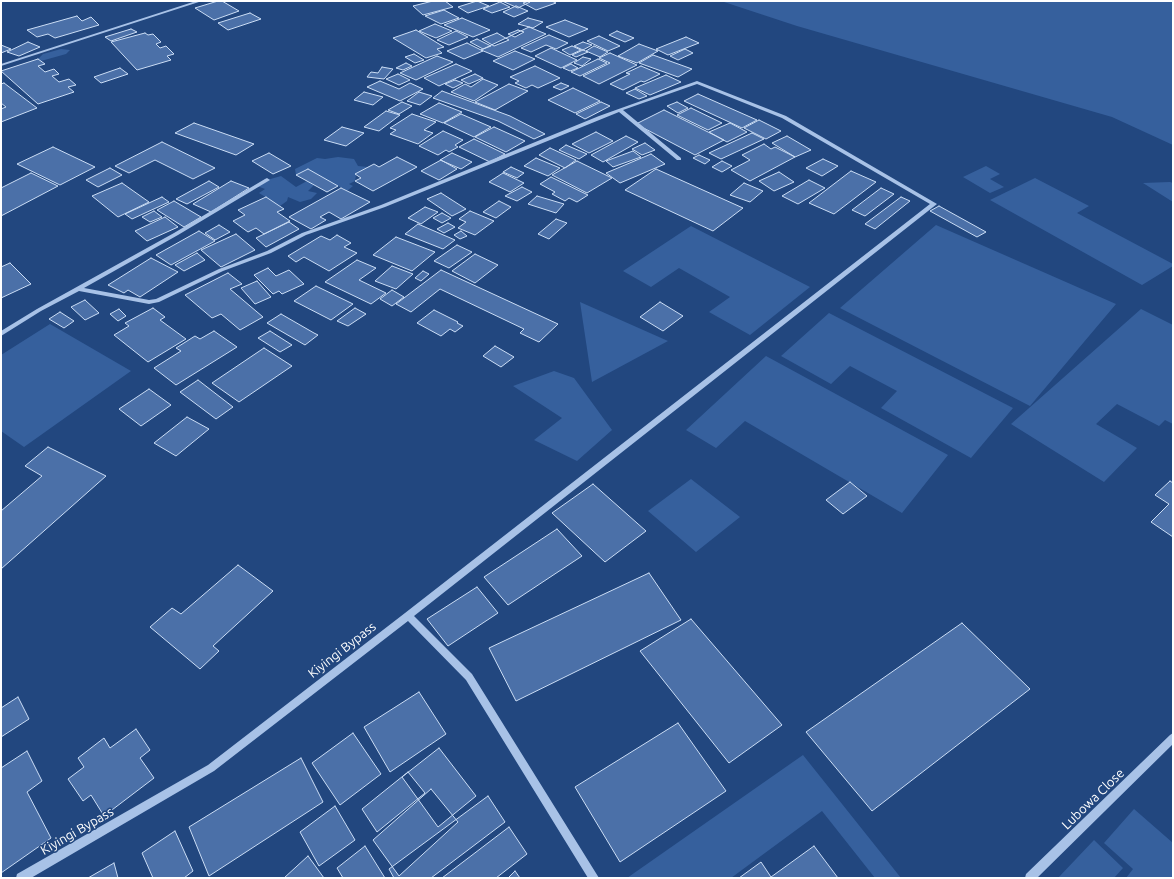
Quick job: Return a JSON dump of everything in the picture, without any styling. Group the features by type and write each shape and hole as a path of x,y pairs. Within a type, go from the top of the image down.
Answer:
{"street":[{"path":"1,65 200,1"},
{"name":"Kiyingi Bypass","path":"22,878 210,768 408,616 934,204 784,117 697,82 621,111"},
{"path":"78,289 149,302 157,301 221,270 269,252 304,234 383,206 601,117 621,111 679,160"},
{"path":"1,334 39,310 267,180"},
{"path":"408,616 469,677 594,878"},
{"name":"Lubowa Close","path":"1030,878 1173,738"}],"shaded area":[{"path":"721,1 1173,1 1173,145 1112,117 797,26"},
{"path":"61,49 70,50 66,54 41,61 38,59 43,54"},
{"path":"338,157 354,159 358,166 368,167 356,175 355,181 349,184 353,186 347,191 308,169 296,175 295,169 317,158 325,159"},
{"path":"986,166 1000,174 990,179 1004,187 990,193 963,177"},
{"path":"281,176 296,187 307,181 314,185 308,191 317,193 311,199 300,202 288,197 287,201 280,206 259,193 265,189 257,186 267,180"},
{"path":"1035,178 1089,206 1077,213 1173,264 1173,266 1142,285 990,200"},
{"path":"1143,183 1173,183 1173,202"},
{"path":"936,225 1116,304 1030,406 840,308"},
{"path":"691,226 810,287 750,335 709,312 730,297 679,268 651,287 623,271"},
{"path":"580,302 668,341 592,382"},
{"path":"1141,309 1173,325 1173,424 1165,420 1159,426 1117,404 1096,424 1137,448 1104,482 1011,424"},
{"path":"829,313 1013,408 971,458 881,408 897,391 850,366 831,384 781,356"},
{"path":"50,324 131,371 24,447 1,431 1,355"},
{"path":"766,356 948,455 902,513 745,421 716,448 686,430"},
{"path":"554,371 574,378 612,430 577,461 534,440 562,418 513,386"},
{"path":"691,479 740,517 696,552 648,511"},
{"path":"803,755 901,878 875,878 822,811 731,878 627,878"},
{"path":"1134,809 1173,843 1173,878 1126,878 1133,869 1104,843"},
{"path":"1094,840 1123,868 1114,878 1058,878"}],"building":[{"path":"222,1 239,11 214,20 195,8"},
{"path":"433,1 445,1 453,7 423,15 413,6"},
{"path":"477,1 489,6 468,13 458,7"},
{"path":"502,1 526,1 530,2 518,8"},
{"path":"530,1 552,1 556,3 536,10 523,3"},
{"path":"500,2 510,7 492,13 483,9"},
{"path":"516,6 528,11 514,17 503,12"},
{"path":"444,10 459,18 441,24 425,16"},
{"path":"250,13 261,19 228,30 218,23"},
{"path":"77,16 82,21 91,17 99,25 55,38 48,34 37,37 27,30"},
{"path":"462,18 490,30 473,37 444,25"},
{"path":"528,18 543,22 533,28 518,24"},
{"path":"565,20 588,29 569,37 546,27"},
{"path":"435,24 452,31 436,38 419,31"},
{"path":"529,27 546,34 498,57 481,50"},
{"path":"131,29 137,32 111,41 105,37"},
{"path":"416,30 444,47 437,49 442,53 426,58 393,38"},
{"path":"518,30 524,32 515,37 508,34"},
{"path":"456,31 468,37 449,45 437,40"},
{"path":"617,31 634,38 625,42 609,35"},
{"path":"145,33 148,35 153,34 161,42 156,44 160,48 166,46 174,54 167,56 171,60 137,70 111,42"},
{"path":"497,33 509,40 494,46 482,39"},
{"path":"549,35 568,43 556,49 546,45 531,52 521,48"},
{"path":"599,36 620,46 608,51 587,41"},
{"path":"686,37 699,43 668,55 656,49"},
{"path":"477,39 491,46 483,49 470,42"},
{"path":"28,42 40,47 19,56 7,52"},
{"path":"583,42 592,45 583,50 574,46"},
{"path":"467,43 483,51 464,59 447,51"},
{"path":"639,44 658,51 637,63 618,56"},
{"path":"1,45 11,49 1,53"},
{"path":"572,46 581,50 570,55 562,50"},
{"path":"594,46 608,52 600,57 586,51"},
{"path":"551,48 577,60 561,68 535,56"},
{"path":"685,49 693,53 678,60 670,56"},
{"path":"583,50 588,52 576,57 572,55"},
{"path":"515,51 535,59 513,70 493,61"},
{"path":"610,53 637,65 599,84 583,76 610,63 599,58"},
{"path":"414,54 424,60 415,63 405,57"},
{"path":"653,55 692,69 678,77 639,63"},
{"path":"437,56 453,62 416,80 400,73"},
{"path":"583,57 591,59 582,66 574,63"},
{"path":"38,59 45,64 38,66 45,72 54,69 59,74 52,76 59,82 69,79 76,85 68,87 74,92 38,104 1,71"},
{"path":"598,59 607,63 580,76 571,72"},
{"path":"406,63 412,66 403,70 396,68"},
{"path":"456,64 472,71 439,86 424,78"},
{"path":"571,64 578,68 570,71 563,68"},
{"path":"535,66 560,78 538,88 532,85 526,88 515,83 519,81 510,77"},
{"path":"641,66 660,74 623,90 610,84 630,74 626,73"},
{"path":"382,67 393,69 384,79 367,77 371,72 378,73"},
{"path":"120,68 128,74 101,83 94,77"},
{"path":"398,74 410,80 399,85 386,79"},
{"path":"475,74 483,78 469,84 461,80"},
{"path":"666,75 681,82 650,95 635,88"},
{"path":"483,79 498,85 474,101 451,92 465,84 471,87"},
{"path":"455,80 463,83 453,88 445,84"},
{"path":"380,81 399,89 410,83 423,89 400,101 367,87"},
{"path":"4,83 37,108 1,122 1,109 6,107 1,103 1,84"},
{"path":"561,83 569,86 561,90 553,87"},
{"path":"509,84 528,91 495,110 475,102"},
{"path":"573,88 600,101 575,113 548,100"},
{"path":"635,89 647,96 639,99 626,93"},
{"path":"442,91 510,116 545,134 534,139 498,121 433,98"},
{"path":"364,92 383,97 373,105 354,100"},
{"path":"419,92 432,96 420,105 407,101"},
{"path":"698,94 757,120 742,128 684,101"},
{"path":"402,102 412,106 399,114 388,110"},
{"path":"601,102 610,106 585,119 576,114"},
{"path":"677,102 688,108 678,113 667,106"},
{"path":"439,103 462,112 443,123 420,114"},
{"path":"691,108 722,123 708,130 677,115"},
{"path":"664,110 724,140 695,155 636,124"},
{"path":"386,111 400,115 379,131 364,127"},
{"path":"412,114 436,122 424,130 433,133 418,144 390,134 396,130 390,128"},
{"path":"461,114 491,127 474,137 444,123"},
{"path":"759,120 781,131 766,139 744,128"},
{"path":"194,123 254,144 236,155 175,133"},
{"path":"730,123 747,132 727,142 709,132"},
{"path":"342,127 364,133 346,146 324,140"},
{"path":"494,127 525,141 506,152 475,137"},
{"path":"443,131 463,140 455,145 458,147 449,152 446,150 438,155 419,146"},
{"path":"596,132 613,141 589,153 572,144"},
{"path":"752,133 764,139 721,159 709,153"},
{"path":"626,136 638,142 603,162 591,155"},
{"path":"787,136 811,150 795,157 772,143"},
{"path":"474,139 505,154 490,162 459,147"},
{"path":"162,142 215,168 193,179 155,160 129,173 115,166"},
{"path":"645,143 655,150 642,155 632,149"},
{"path":"764,144 771,149 775,147 795,157 750,181 731,170 750,160 742,155"},
{"path":"566,145 587,154 579,159 559,150"},
{"path":"53,147 95,167 60,185 17,164"},
{"path":"550,148 576,160 565,168 539,155"},
{"path":"633,151 641,157 613,167 606,161"},
{"path":"269,153 291,166 273,174 252,161"},
{"path":"452,153 472,162 461,169 440,160"},
{"path":"651,154 665,164 620,183 606,173"},
{"path":"699,155 710,160 705,164 693,158"},
{"path":"397,157 417,167 373,191 355,181 361,178 355,174 374,164 379,167"},
{"path":"536,158 560,168 548,176 524,166"},
{"path":"823,159 838,166 822,176 806,168"},
{"path":"441,160 457,169 439,180 421,171"},
{"path":"577,161 612,178 587,193 552,175"},
{"path":"722,161 732,166 722,172 712,167"},
{"path":"511,167 524,173 517,178 503,172"},
{"path":"110,168 122,175 98,187 86,180"},
{"path":"308,169 338,186 327,192 296,175"},
{"path":"656,169 743,208 713,231 625,190"},
{"path":"851,171 876,182 834,214 809,203"},
{"path":"779,172 794,182 774,191 759,181"},
{"path":"31,173 58,186 1,216 1,188"},
{"path":"503,173 524,183 510,192 489,182"},
{"path":"551,177 588,195 577,202 569,198 565,201 552,194 555,192 540,184"},
{"path":"809,180 825,188 798,204 782,196"},
{"path":"209,181 219,187 187,204 176,199"},
{"path":"231,181 249,188 211,212 193,204"},
{"path":"122,183 149,202 118,217 92,196"},
{"path":"744,183 763,191 750,202 730,195"},
{"path":"522,187 532,192 517,201 505,196"},
{"path":"341,188 370,202 341,219 329,212 320,217 326,220 311,229 289,217"},
{"path":"881,188 894,194 865,216 852,210"},
{"path":"441,193 466,209 452,216 427,199"},
{"path":"537,196 564,204 556,213 528,204"},
{"path":"162,197 169,202 132,219 125,214"},
{"path":"266,197 284,209 277,212 290,221 264,234 256,228 248,232 233,221 245,215 238,210"},
{"path":"901,197 910,201 875,229 865,224"},
{"path":"174,201 201,217 184,227 157,210"},
{"path":"499,201 511,207 496,218 483,212"},
{"path":"939,206 986,232 977,237 930,211"},
{"path":"425,207 438,212 421,224 408,218"},
{"path":"154,211 162,217 150,222 142,217"},
{"path":"470,211 494,221 475,235 458,228 466,222 459,219"},
{"path":"442,213 451,218 442,223 433,218"},
{"path":"165,217 178,227 147,241 135,231"},
{"path":"556,219 567,223 549,239 538,234"},
{"path":"289,222 299,229 266,247 256,238"},
{"path":"448,223 455,227 444,233 437,229"},
{"path":"418,224 455,240 443,249 405,234"},
{"path":"219,225 230,232 215,240 205,233"},
{"path":"199,231 215,241 171,265 156,255"},
{"path":"461,231 467,236 460,239 454,235"},
{"path":"236,234 255,250 221,267 201,250"},
{"path":"337,235 351,243 344,247 357,253 329,271 304,257 296,262 288,256 321,236 330,240"},
{"path":"396,237 435,252 412,271 373,255"},
{"path":"457,245 472,252 449,268 434,261"},
{"path":"197,253 205,260 184,271 175,265"},
{"path":"475,254 498,265 475,283 452,271"},
{"path":"151,258 178,272 140,297 128,290 124,293 108,285"},
{"path":"357,260 376,268 359,280 386,293 371,304 325,282"},
{"path":"10,263 31,284 1,298 1,267"},
{"path":"392,266 413,274 396,289 375,281"},
{"path":"268,268 276,276 289,270 304,284 282,294 279,291 273,294 254,275"},
{"path":"441,270 558,324 539,342 520,333 524,329 440,289 411,312 396,304"},
{"path":"423,271 429,274 421,281 415,278"},
{"path":"228,273 242,284 230,289 263,317 240,330 221,314 212,318 185,295"},
{"path":"257,281 271,297 255,304 241,288"},
{"path":"316,286 353,304 331,320 294,301"},
{"path":"392,290 404,297 392,306 380,299"},
{"path":"85,300 99,313 85,320 71,307"},
{"path":"660,302 683,316 663,331 640,317"},
{"path":"153,308 165,317 160,320 186,339 148,362 114,335 129,326 125,323"},
{"path":"355,308 366,314 348,326 337,321"},
{"path":"119,309 126,316 118,321 110,314"},
{"path":"434,310 463,326 455,332 450,329 441,336 417,323"},
{"path":"60,312 74,321 64,328 49,319"},
{"path":"281,314 318,335 305,345 267,323"},
{"path":"214,331 237,347 176,385 154,368 181,351 176,348 195,336 200,339"},
{"path":"270,331 292,345 280,352 258,338"},
{"path":"495,346 514,357 501,367 483,356"},
{"path":"264,348 292,366 239,402 212,383"},
{"path":"198,380 233,407 216,419 180,392"},
{"path":"149,389 171,405 141,426 119,409"},
{"path":"187,417 209,429 176,456 154,443"},
{"path":"48,447 106,476 1,569 1,511 42,476 25,466"},
{"path":"1170,481 1173,483 1173,537 1151,522 1169,504 1155,495"},
{"path":"850,482 867,496 843,514 826,500"},
{"path":"593,484 646,531 605,562 552,513"},
{"path":"557,529 582,556 508,605 484,577"},
{"path":"238,565 273,591 213,646 219,651 200,669 150,627 172,608 181,614"},
{"path":"649,573 681,620 516,701 489,648"},
{"path":"477,587 498,613 448,646 427,619"},
{"path":"691,619 782,725 729,763 640,651"},
{"path":"962,623 1030,689 872,811 806,732"},
{"path":"419,692 446,734 390,772 364,727"},
{"path":"18,697 29,719 1,737 1,708"},
{"path":"678,723 726,791 620,862 575,787"},
{"path":"136,729 150,750 140,758 154,778 104,816 91,795 83,801 68,779 84,767 78,758 104,738 110,748"},
{"path":"353,733 381,774 340,805 312,763"},
{"path":"439,748 476,796 438,827 402,777"},
{"path":"27,751 42,781 27,792 51,838 1,873 1,768"},
{"path":"301,758 323,802 209,876 189,827"},
{"path":"408,772 425,793 377,832 362,809"},
{"path":"431,789 458,822 399,876 373,840"},
{"path":"488,796 505,822 431,878 394,878 389,869"},
{"path":"335,806 355,840 319,866 300,832"},
{"path":"509,827 527,854 496,878 442,878"},
{"path":"175,831 193,871 184,878 153,878 142,853"},
{"path":"365,846 385,878 343,878 337,868"},
{"path":"814,846 838,878 739,878 761,862 771,877"},
{"path":"308,856 324,878 284,878"},
{"path":"114,863 118,878 88,878"},
{"path":"515,871 520,878 508,878"}]}
